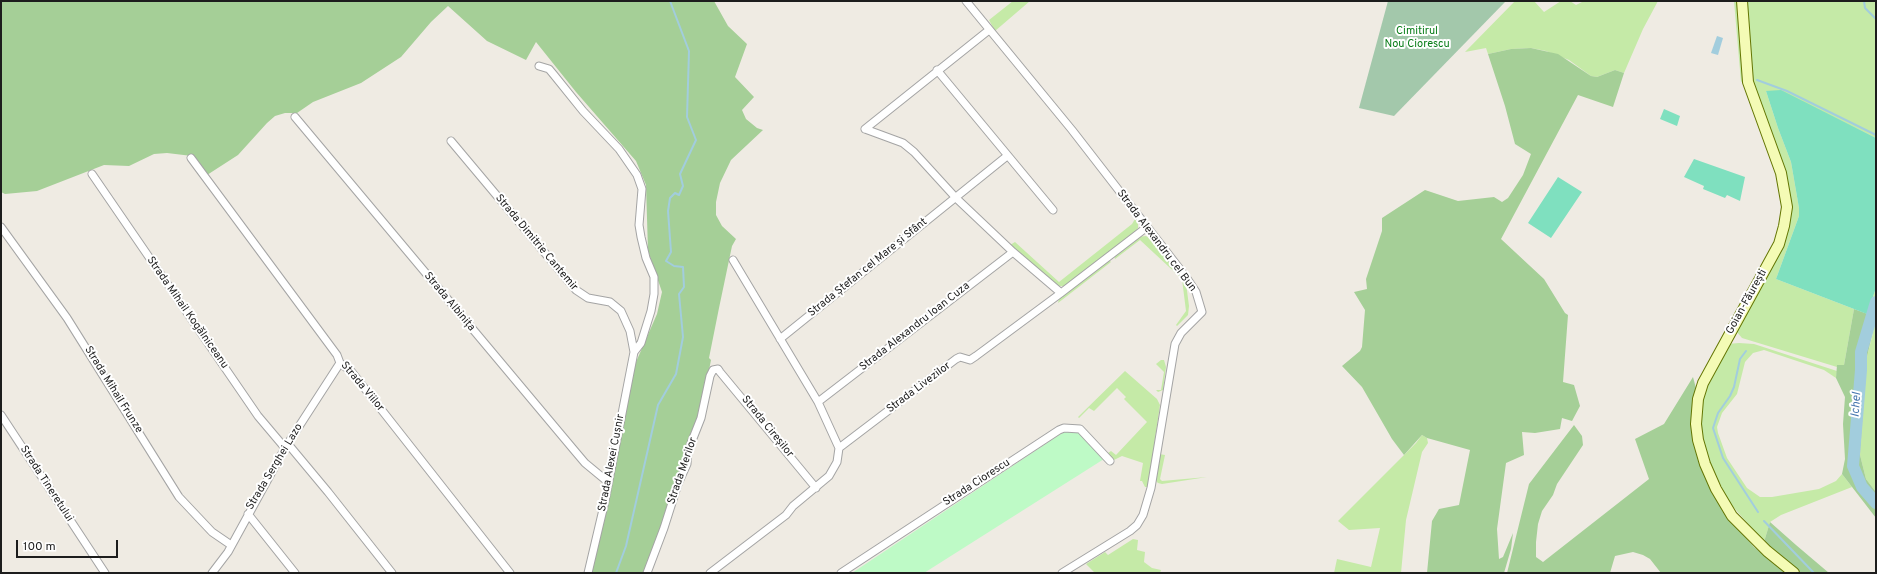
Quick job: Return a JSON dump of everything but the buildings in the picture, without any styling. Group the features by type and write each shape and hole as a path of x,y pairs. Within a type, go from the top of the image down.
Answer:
{"street":[{"name":"Strada Alexandru cel Bun","path":"966,1 1072,130 1186,277 1196,292 1202,312 1181,332 1175,344 1151,488 1143,515 1137,525 1130,531 1062,573"},
{"name":"Goian-Făurești","path":"1742,1 1748,82 1782,173 1787,207 1779,244 1727,337 1704,383 1698,399 1696,424 1704,464 1716,489 1732,516 1757,542 1794,573"},
{"path":"989,30 865,129 903,143 914,152 956,198 1013,252 1062,293"},
{"path":"539,66 548,69 582,111 610,138 637,175 642,188 639,225 646,258 654,277 654,294 647,326 641,343 634,352"},
{"path":"937,70 1053,210"},
{"name":"Strada Albinița","path":"295,117 574,450 590,467 608,482"},
{"name":"Strada Dimitrie Cantemir","path":"451,141 576,290 588,298 610,302 620,311 630,331 634,352"},
{"name":"Strada Ștefan cel Mare și Sfânt","path":"780,339 1007,156"},
{"name":"Strada Viilor","path":"191,158 337,354 340,363 351,371 510,573"},
{"name":"Strada Mihail Kogălniceanu","path":"92,174 258,416 323,486 392,573"},
{"name":"Strada Mihail Frunze","path":"1,226 67,318 179,496 212,532 231,546"},
{"name":"Strada Livezilor","path":"839,448 956,359 960,357 970,360 1062,293 1147,227"},
{"name":"Strada Alexandru Ioan Cuza","path":"818,402 1013,252"},
{"path":"710,573 786,516 793,506 816,488 834,469 839,448 818,402 733,260"},
{"name":"Strada Alexei Cușnir","path":"588,573 605,501 634,352"},
{"name":"Strada Serghei Lazo","path":"212,573 231,546 286,446 340,363"},
{"name":"Strada Cireșilor","path":"715,369 720,372 737,391 816,488"},
{"name":"Strada Merilor","path":"647,573 664,528 678,484 687,464 688,451 700,418 711,372 715,369"},
{"name":"Strada Tineretului","path":"1,415 105,573"},
{"name":"Strada Ciorescu","path":"841,573 1059,430 1064,428 1080,429 1110,460"},
{"path":"248,514 296,573"}],"green space":[{"path":"1,1 714,1 728,26 747,44 735,77 754,97 742,110 746,119 757,128 763,130 731,160 720,183 716,202 716,215 722,226 736,239 732,246 719,308 709,358 711,360 704,396 686,460 643,573 591,573 636,362 657,314 662,292 648,251 646,185 636,161 576,92 536,42 526,60 487,41 448,6 431,22 401,57 361,83 313,102 297,113 285,113 275,116 238,155 207,175 192,156 167,153 154,154 129,166 104,165 37,191 5,194 1,192"},
{"path":"1013,1 1030,1 995,31 989,20"},
{"name":"Cimitirul Nou Ciorescu","path":"1388,1 1506,1 1394,116 1359,108"},
{"path":"1515,1 1534,1 1544,12 1561,1 1570,1 1576,5 1584,1 1658,1 1643,29 1624,73 1615,70 1597,77 1591,76 1569,60 1546,51 1531,48 1511,49 1488,54 1486,48 1465,52"},
{"path":"1734,1 1738,1 1745,79 1741,82"},
{"path":"1745,1 1876,1 1876,138 1781,91 1766,91 1791,162 1799,208 1799,216 1776,279 1854,309 1844,365 1837,365 1837,367 1742,338 1736,331 1790,207 1789,191 1785,171 1753,86"},
{"path":"1531,48 1558,54 1591,76 1597,77 1615,70 1624,73 1613,107 1578,95 1501,239 1544,279 1565,313 1568,315 1563,382 1574,385 1580,406 1572,421 1562,418 1560,429 1535,433 1522,432 1524,455 1506,463 1497,529 1499,559 1503,557 1513,533 1511,549 1504,573 1427,573 1432,521 1439,509 1459,505 1470,450 1427,438 1422,435 1404,455 1392,439 1362,387 1342,366 1360,351 1362,347 1365,310 1354,292 1367,289 1366,279 1382,231 1382,218 1425,190 1458,201 1494,197 1502,202 1508,198 1523,175 1531,154 1515,144 1505,106 1488,54 1511,49"},
{"path":"1781,90 1876,138 1876,288 1867,314 1776,279 1799,216 1791,162 1766,91"},
{"path":"1664,109 1680,116 1677,126 1660,119"},
{"path":"1694,159 1745,177 1740,201 1727,195 1725,198 1703,189 1704,186 1684,177"},
{"path":"1558,177 1582,192 1551,238 1528,223"},
{"path":"1135,219 1138,224 1138,228 1135,233 1067,286 1053,284 1010,245 1015,242 1059,282 1132,224"},
{"path":"1146,236 1182,274 1186,283 1189,306 1188,315 1177,326 1176,325 1186,311 1182,279 1140,240 1115,259 1114,256 1137,237"},
{"path":"1109,260 1111,262 1058,303 1059,299"},
{"path":"1876,288 1876,317 1867,314"},
{"path":"1854,309 1876,317 1867,357 1860,455 1866,479 1876,492 1876,518 1842,474 1845,459 1843,424 1845,397 1836,378 1837,365 1844,365"},
{"path":"1876,320 1876,492 1866,479 1860,455 1867,357"},
{"path":"1727,344 1754,344 1837,371 1836,378 1824,370 1764,350 1753,353 1745,362 1737,394 1722,413 1717,427 1727,458 1747,488 1760,497 1772,497 1819,489 1836,481 1842,474 1852,487 1781,515 1770,522 1764,542 1728,501 1708,458 1701,430 1700,409 1704,392 1711,374"},
{"path":"1161,360 1164,360 1166,367 1163,390 1158,392 1156,390 1161,390 1164,372 1156,364"},
{"path":"1125,371 1157,399 1160,405 1148,487 1145,487 1142,481 1140,481 1143,463 1122,456 1114,460 1108,453 1111,451 1116,455 1147,422 1124,399 1126,397 1117,388 1094,411 1089,408 1079,418 1078,417"},
{"path":"1693,377 1697,392 1693,410 1725,513 1754,547 1787,573 1661,573 1650,559 1633,552 1615,556 1610,573 1507,573 1529,484 1574,425 1582,436 1583,445 1557,484 1553,495 1542,511 1538,524 1536,557 1543,562 1649,479 1635,439 1664,424"},
{"path":"1079,430 1104,459 924,573 852,573 1065,431"},
{"path":"1422,435 1427,438 1428,443 1422,452 1406,520 1401,573 1334,573 1337,559 1371,567 1380,528 1349,530 1338,521 1416,443"},
{"path":"1159,454 1165,455 1160,479 1162,481 1207,477 1162,484 1158,483 1155,480"},
{"path":"1770,522 1829,573 1800,573 1780,557 1764,542"},
{"path":"1133,539 1138,540 1137,550 1145,552 1144,562 1152,568 1161,570 1160,573 1095,573 1086,564 1105,552 1108,555"}],"water":[{"path":"1717,36 1723,38 1718,55 1711,53"}],"waterway":[{"path":"616,573 626,546 658,405 676,374 683,337 679,294 684,287 683,267 674,266 666,261 671,252 668,211 670,198 675,193 679,195 683,186 680,174 696,140 687,117 689,51 670,1"},
{"path":"1864,1 1865,8 1876,19"},
{"path":"1757,80 1787,91 1876,135"},
{"name":"Ichel","path":"1876,302 1861,352 1861,370 1853,466 1862,487 1876,503"},
{"path":"1746,351 1740,359 1734,387 1730,396 1718,413 1713,428 1723,458 1758,512"},
{"path":"1764,521 1814,573"}]}
